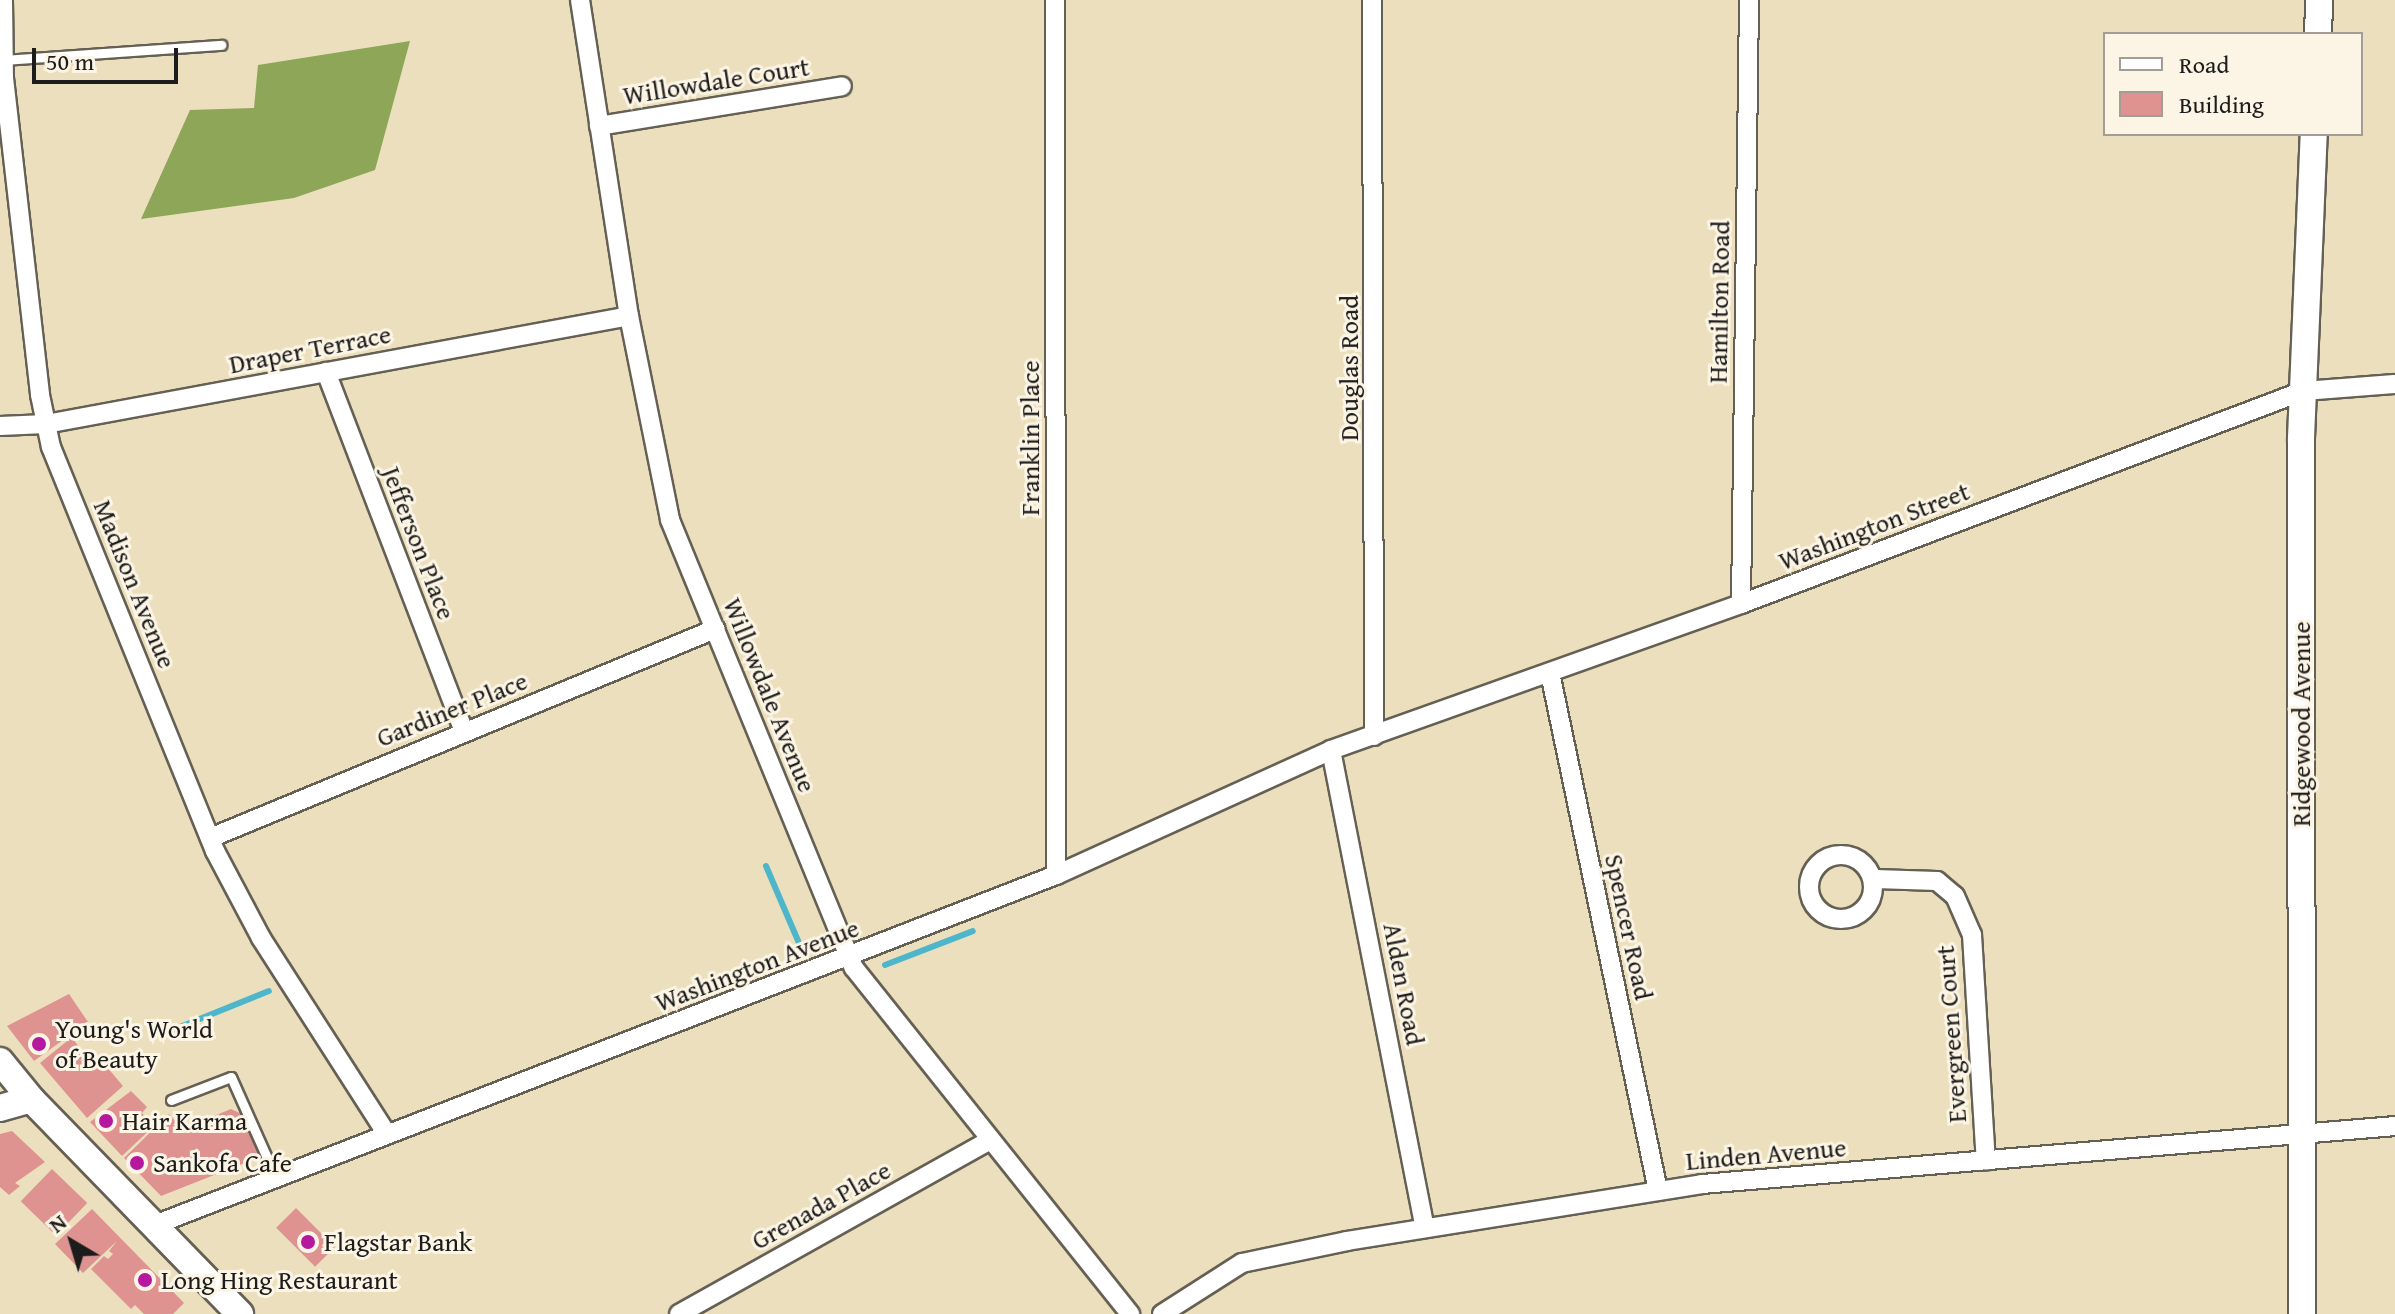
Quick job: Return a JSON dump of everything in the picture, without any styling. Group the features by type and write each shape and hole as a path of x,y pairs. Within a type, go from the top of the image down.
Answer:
{"street":[{"name":"Madison Avenue","path":"3,0 4,60 46,424 210,838 261,938 387,1134"},
{"name":"Willowdale Avenue","path":"580,0 629,316 670,520 850,957 988,1141 1130,1314"},
{"name":"Franklin Place","path":"1055,0 1056,875"},
{"name":"Douglas Road","path":"1372,0 1374,736"},
{"name":"Hamilton Road","path":"1741,604 1749,0"},
{"path":"2318,32 2319,0"},
{"name":"Willowdale Court","path":"599,126 842,86"},
{"name":"Ridgewood Avenue","path":"2302,1314 2303,391 2314,136"},
{"name":"Draper Terrace","path":"0,426 46,424 629,316"},
{"name":"Jefferson Place","path":"326,372 464,732"},
{"name":"Washington Street","path":"1374,736 1741,604 2303,391 2395,384"},
{"name":"Gardiner Place","path":"210,838 715,629"},
{"name":"Spencer Road","path":"1550,673 1658,1191"},
{"name":"Washington Avenue","path":"152,1226 1056,875 1331,750 1374,736"},
{"name":"Alden Road","path":"1331,750 1425,1228"},
{"name":"Evergreen Court","path":"1875,879 1937,881 1955,896 1972,935 1986,1161"},
{"path":"0,1061 31,1099 240,1314"},
{"path":"0,1108 31,1099"},
{"name":"Linden Avenue","path":"1162,1314 1242,1263 1425,1228 1658,1191 1986,1161 2302,1137 2395,1126"},
{"name":"Grenada Place","path":"679,1314 988,1141"}],"lane":[{"path":"4,60 221,45"},
{"path":"171,1100 231,1077 276,1178"}],"green space":[{"path":"410,41 375,170 294,198 141,219 190,110 254,108 258,65"}],"building":[{"name":"Young's World of Beauty","path":"69,994 88,1022 34,1061 7,1026"},
{"path":"72,1037 92,1067 101,1060 123,1086 87,1118 40,1063"},
{"path":"131,1091 147,1107 142,1113 154,1126 122,1156 90,1122"},
{"path":"231,1109 244,1115 262,1156 161,1196 124,1158 169,1114 182,1129"},
{"path":"12,1131 45,1162 15,1183 20,1186 9,1195 0,1187 0,1134"},
{"path":"52,1169 87,1203 56,1235 21,1201"},
{"name":"Flagstar Bank","path":"296,1208 335,1247 315,1267 276,1228"},
{"path":"92,1209 184,1303 173,1314 144,1314 135,1305 131,1309 91,1269 104,1256 108,1259 113,1254 109,1251 117,1241 83,1273 55,1244"}],"waterway":[{"path":"766,866 799,943"},
{"path":"885,965 973,931"},
{"path":"165,1033 269,991"}],"place":[{"name":"Young's World of Beauty","path":"39,1044"},
{"name":"Hair Karma","path":"106,1121"},
{"name":"Sankofa Cafe","path":"137,1163"},
{"name":"Flagstar Bank","path":"308,1242"},
{"name":"Long Hing Restaurant","path":"145,1280"}]}
